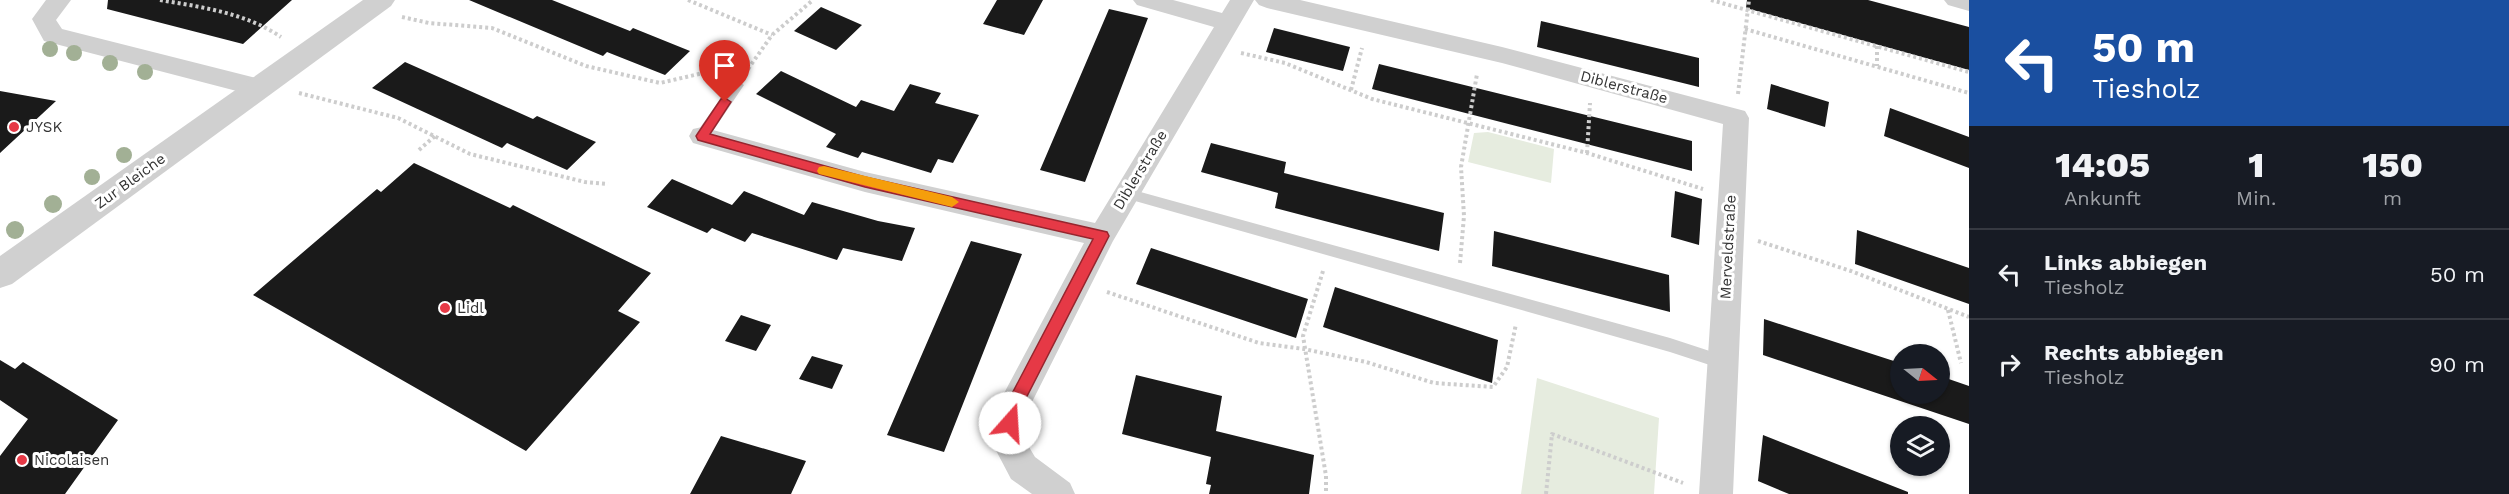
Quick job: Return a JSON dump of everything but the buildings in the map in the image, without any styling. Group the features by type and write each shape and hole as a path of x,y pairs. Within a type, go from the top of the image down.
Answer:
{"street":[{"path":"59,0 44,19 52,35 260,88"},
{"path":"1145,0 1235,11"},
{"name":"Diblerstraße","path":"1267,0 1481,50 1736,118"},
{"path":"1956,0 1969,3"},
{"name":"Zur Bleiche","path":"0,274 377,3"},
{"name":"Diblerstraße","path":"1058,494 1023,468 1006,439 1013,407 1126,193 1235,11"},
{"name":"Merveldstraße","path":"1704,490 1722,362 1736,118"},
{"path":"702,136 865,182 1102,236"}],"lane":[{"path":"702,136 739,82"},
{"path":"1126,193 1670,345 1722,362"}],"path":[{"path":"160,0 208,9 273,29 281,37 310,51"},
{"path":"688,0 772,34"},
{"path":"377,3 405,18 429,23 492,28 586,66 660,84 712,71 739,82 772,34 813,0"},
{"path":"1711,0 1969,72"},
{"path":"1736,118 1749,0"},
{"path":"1351,90 1368,24"},
{"path":"1745,29 1969,93"},
{"path":"1877,46 1877,66"},
{"path":"1214,47 1285,63 1372,99 1587,153 1731,198"},
{"path":"1458,287 1464,216 1461,166 1481,50"},
{"path":"1587,153 1592,78"},
{"path":"260,88 295,92 398,118 470,154 585,182 608,184"},
{"path":"419,150 435,136"},
{"path":"1729,231 1851,271 1969,317"},
{"path":"1326,494 1326,476 1303,336 1330,251"},
{"path":"1078,282 1241,338 1366,362 1434,383 1493,387 1498,384 1513,350 1518,303"},
{"path":"1948,309 1961,363"},
{"path":"1546,494 1552,434 1704,490"}],"shaded area":[{"path":"1488,132 1554,149 1551,183 1468,162 1474,133"},
{"path":"1537,378 1659,418 1654,494 1521,494"}],"slow traffic":[{"path":"824,171 952,202"}],"place":[{"name":"JYSK","path":"14,127"},
{"name":"Lidl","path":"445,308"},
{"name":"Nicolaisen","path":"22,460"}],"route":[{"path":"725,102 702,136 865,182 1102,236 1013,407 1010,423"}]}
